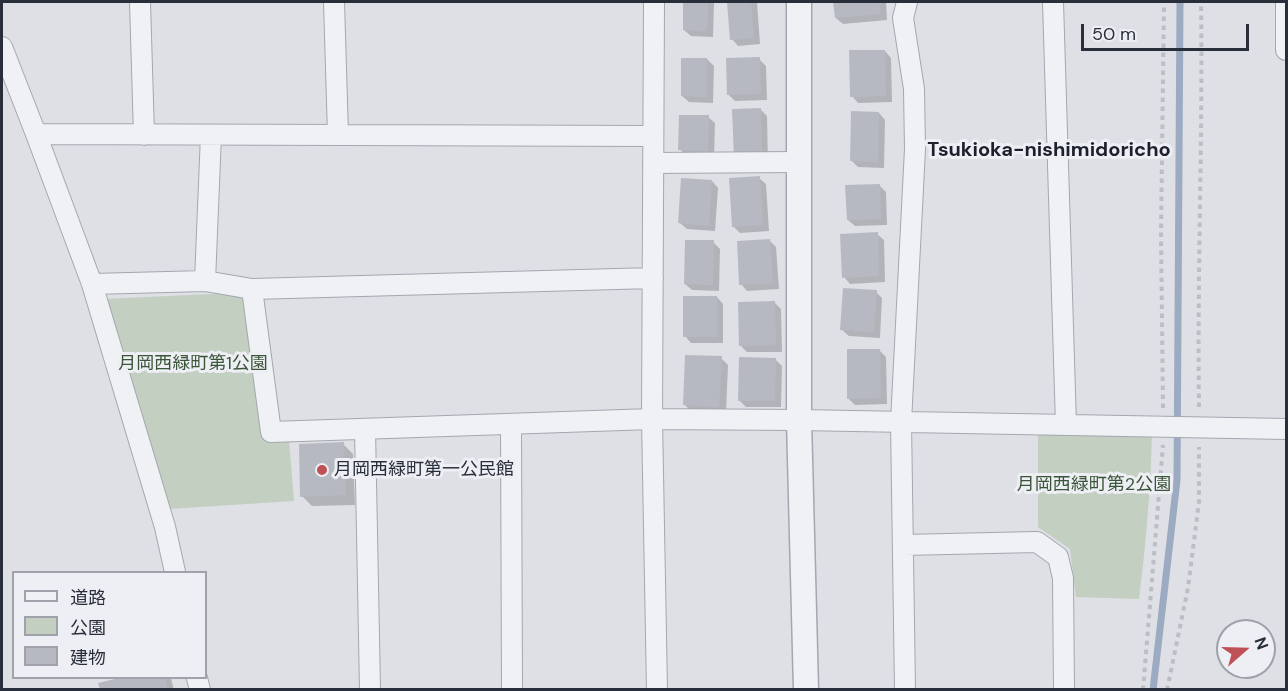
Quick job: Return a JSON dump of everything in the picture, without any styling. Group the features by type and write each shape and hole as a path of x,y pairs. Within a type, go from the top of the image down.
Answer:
{"street":[{"path":"140,2 144,135"},
{"path":"333,2 338,135"},
{"path":"654,2 652,420 657,690"},
{"path":"799,2 799,420 806,690"},
{"path":"905,690 901,422 915,149 914,89 903,18 907,2"},
{"path":"1053,2 1066,425"},
{"path":"1286,2 1287,50"},
{"path":"2,47 92,284 165,527 175,571"},
{"path":"36,134 653,136"},
{"path":"205,281 211,135"},
{"path":"653,163 799,162"},
{"path":"92,284 205,281 252,289 653,278"},
{"path":"252,289 271,432 652,420 799,420 1287,429"},
{"path":"511,424 512,690"},
{"path":"365,429 370,690"},
{"path":"903,545 1037,542 1058,557 1063,579 1064,690"}],"path":[{"path":"1143,690 1164,444 1161,234 1164,2"},
{"path":"1167,690 1188,588 1199,502 1201,2"}],"green space":[{"name":"月岡西緑町第1公園","path":"252,292 265,436 289,440 294,501 169,509 105,299"},
{"name":"月岡西緑町第2公園","path":"1038,427 1152,431 1148,515 1139,599 1076,597 1070,549 1038,527"}],"building":[{"path":"683,2 708,2 707,31 683,30"},
{"path":"727,2 751,2 754,38 730,40"},
{"path":"833,2 880,2 881,14 835,18"},
{"path":"849,50 885,50 886,96 850,97"},
{"path":"760,57 761,94 727,95 726,58"},
{"path":"681,58 707,58 707,97 681,96"},
{"path":"761,108 762,157 734,158 732,109"},
{"path":"851,111 879,112 878,162 850,161"},
{"path":"679,115 709,115 708,151 678,150"},
{"path":"760,176 763,225 732,227 729,178"},
{"path":"681,178 712,180 709,226 678,223"},
{"path":"880,184 881,219 847,220 845,185"},
{"path":"878,232 879,276 842,278 840,234"},
{"path":"770,239 773,283 739,285 737,241"},
{"path":"685,240 714,240 713,285 684,284"},
{"path":"843,288 877,290 874,332 840,330"},
{"path":"683,296 717,296 717,337 683,337"},
{"path":"775,301 776,345 739,346 738,302"},
{"path":"847,349 880,349 881,398 847,399"},
{"path":"685,355 722,356 719,407 683,405"},
{"path":"739,357 776,358 775,401 738,401"},
{"name":"月岡西緑町第一公民館","path":"344,442 346,495 300,497 299,444"},
{"path":"115,679 165,679 168,690 100,690 98,683"}],"waterway":[{"path":"1153,690 1177,480 1180,2"}],"place":[{"name":"月岡西緑町第一公民館","path":"322,470"}],"district":[{"name":"Tsukioka-nishimidoricho","path":"1049,151"}]}
